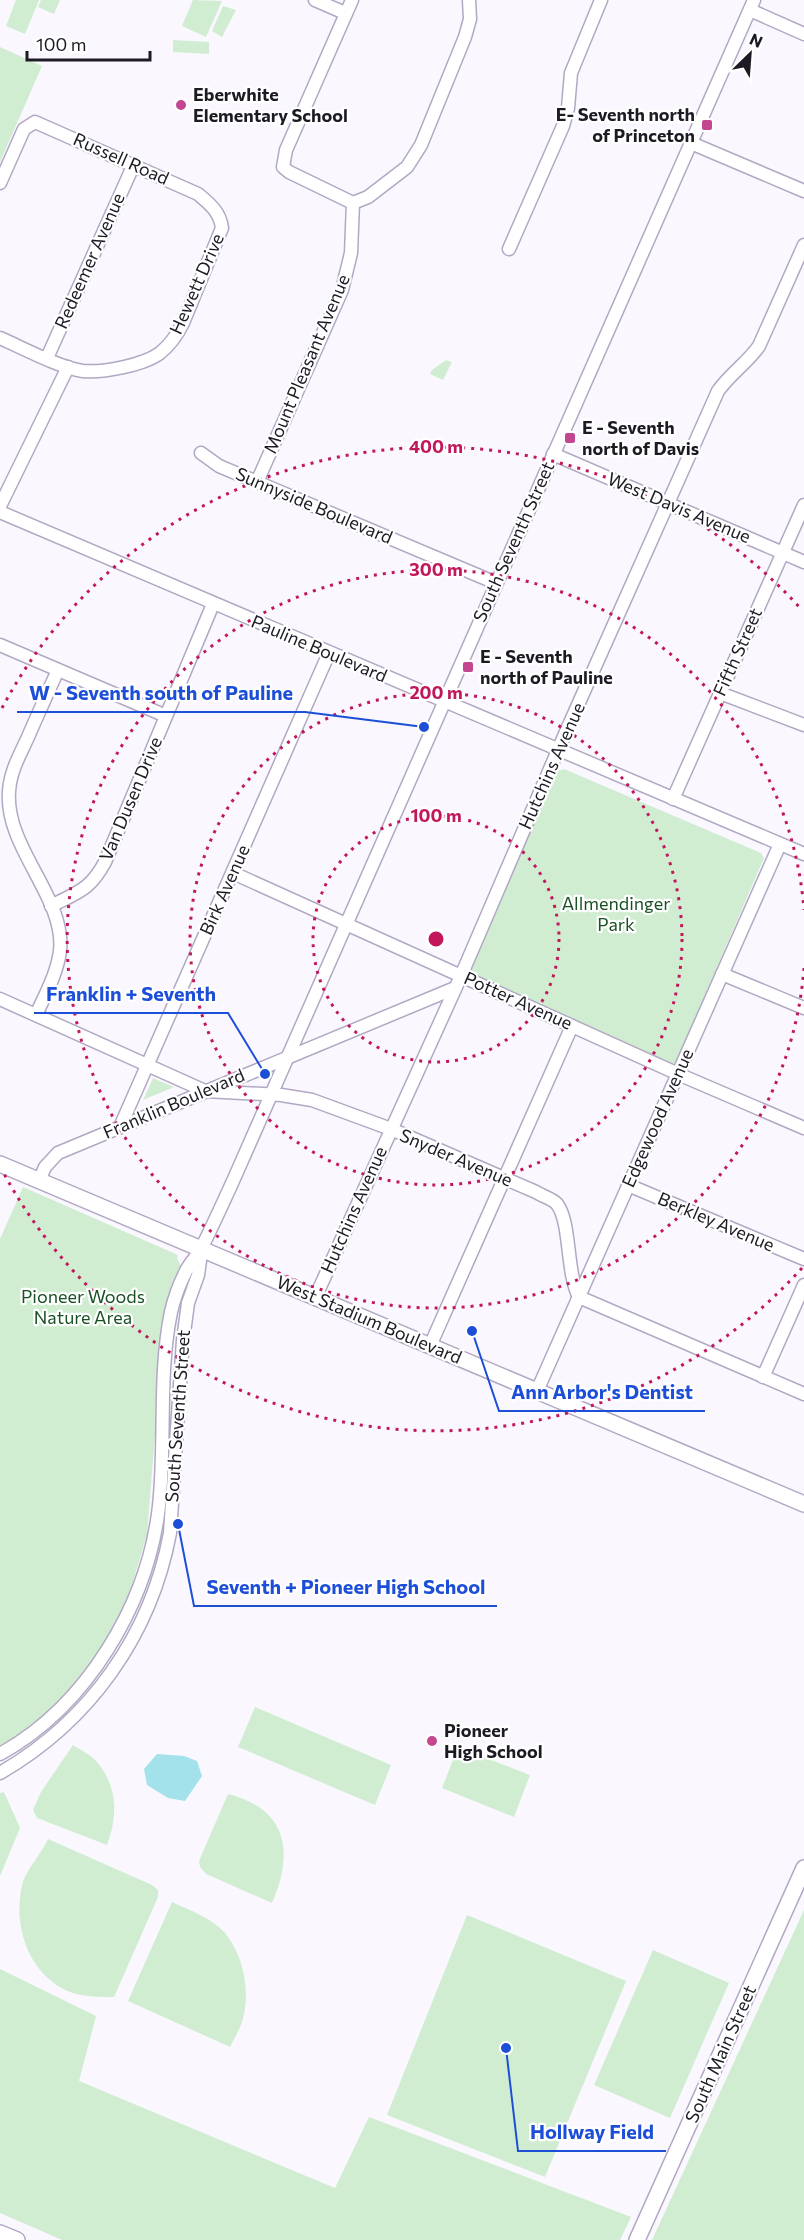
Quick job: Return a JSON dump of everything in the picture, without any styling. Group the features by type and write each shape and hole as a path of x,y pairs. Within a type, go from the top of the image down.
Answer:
{"main road":[{"name":"West Stadium Boulevard","path":"0,1164 804,1504"},
{"name":"South Main Street","path":"637,2240 804,1868"},
{"path":"0,2233 18,2240"}],"street":[{"path":"315,0 345,13"},
{"path":"352,0 285,150 284,167 289,172 354,203 368,197 407,166 421,145 453,70 471,19 469,0"},
{"path":"509,249 563,126 568,108 570,73 601,0"},
{"path":"752,5 804,34"},
{"name":"South Seventh Street","path":"0,1754 27,1736 52,1715 86,1681 105,1656 130,1609 148,1556 159,1506 164,1393 171,1311 185,1272 201,1249 288,1056 752,5"},
{"name":"Russell Road","path":"0,183 24,129 35,122 198,194"},
{"path":"691,143 804,190"},
{"name":"Redeemer Avenue","path":"47,358 134,164"},
{"name":"Hewett Drive","path":"0,338 82,371 119,368 158,354 176,336 222,228 221,219 211,204 198,194"},
{"name":"Mount Pleasant Avenue","path":"257,482 342,290 351,253 354,203"},
{"name":"Hutchins Avenue","path":"315,1298 461,976 558,750 718,390 759,346 804,245"},
{"path":"0,506 68,367"},
{"name":"Sunnyside Boulevard","path":"201,453 219,466 496,583"},
{"name":"West Davis Avenue","path":"553,454 804,562"},
{"name":"Fifth Street","path":"673,799 804,505"},
{"name":"Pauline Boulevard","path":"0,512 804,854"},
{"name":"Van Dusen Drive","path":"51,906 86,888 96,879 213,604"},
{"path":"0,645 166,716"},
{"name":"Birk Avenue","path":"120,1127 329,653"},
{"path":"36,1015 57,969 60,949 58,926 51,906 17,836 11,816 9,794 12,770 58,670"},
{"path":"720,693 804,726"},
{"name":"Edgewood Avenue","path":"537,1391 780,844"},
{"name":"Potter Avenue","path":"233,873 678,1074 804,1128"},
{"path":"722,974 804,1008"},
{"name":"Franklin Boulevard","path":"39,1181 45,1167 58,1153 455,988"},
{"name":"Snyder Avenue","path":"0,999 205,1091 270,1094 312,1100 391,1129 536,1192 556,1204 564,1225 573,1286 579,1297"},
{"path":"430,1346 572,1026"},
{"name":"Berkley Avenue","path":"628,1185 804,1259"},
{"name":"South Seventh Street","path":"0,1773 40,1746 75,1716 100,1689 134,1638 153,1592 165,1558 170,1533 183,1340 188,1303 198,1275 201,1249"},
{"path":"763,1377 804,1285"},
{"path":"579,1297 804,1394"}],"green space":[{"path":"16,0 39,0 25,34 6,26"},
{"path":"41,0 60,0 54,14 38,7"},
{"path":"193,0 222,1 206,37 182,26"},
{"path":"223,6 236,10 222,37 212,31"},
{"path":"173,40 209,42 209,54 173,52"},
{"path":"0,47 42,66 0,162"},
{"path":"446,360 452,362 443,380 430,374 432,370"},
{"name":"Allmendinger Park","path":"564,769 761,853 764,858 676,1062 670,1065 469,974 468,971 555,772"},
{"path":"153,1078 174,1087 143,1100"},
{"name":"Pioneer Woods Nature Area","path":"23,1187 178,1255 181,1266 169,1299 161,1361 147,1534 128,1599 96,1657 75,1684 53,1708 0,1748 0,1239"},
{"path":"255,1707 391,1765 375,1805 238,1747"},
{"path":"73,1745 94,1759 109,1781 114,1812 107,1845 37,1818 33,1810 41,1792"},
{"path":"458,1747 530,1775 514,1817 442,1788"},
{"path":"4,1792 20,1828 0,1876 0,1793"},
{"path":"228,1794 248,1801 263,1810 274,1822 281,1835 284,1850 283,1867 272,1903 206,1874 200,1867 199,1861"},
{"path":"48,1839 152,1885 158,1890 158,1897 114,1997 78,1994 58,1986 45,1975 27,1948 20,1915 23,1882"},
{"path":"172,1902 214,1923 232,1942 237,1953 244,1975 246,1999 242,2022 230,2047 128,2001"},
{"path":"804,1910 804,2240 652,2240"},
{"path":"467,1915 626,1981 545,2177 387,2115"},
{"path":"653,1950 729,1983 670,2118 594,2085"},
{"path":"0,1969 96,2016 79,2081 335,2188 369,2117 631,2217 620,2240 62,2240 0,2213"}],"water":[{"path":"157,1754 184,1756 197,1761 202,1776 185,1801 168,1798 147,1785 144,1769"}],"place":[{"name":"Eberwhite Elementary School","path":"181,105"},
{"name":"E- Seventh north of Princeton","path":"707,125"},
{"name":"E - Seventh north of Davis","path":"570,438"},
{"name":"E - Seventh north of Pauline","path":"468,667"},
{"name":"W - Seventh south of Pauline","path":"424,727"},
{"name":"Franklin + Seventh","path":"265,1074"},
{"name":"Ann Arbor's Dentist","path":"472,1331"},
{"name":"Seventh + Pioneer High School","path":"178,1524"},
{"name":"Pioneer High School","path":"432,1741"},
{"name":"Hollway Field","path":"506,2048"}]}
